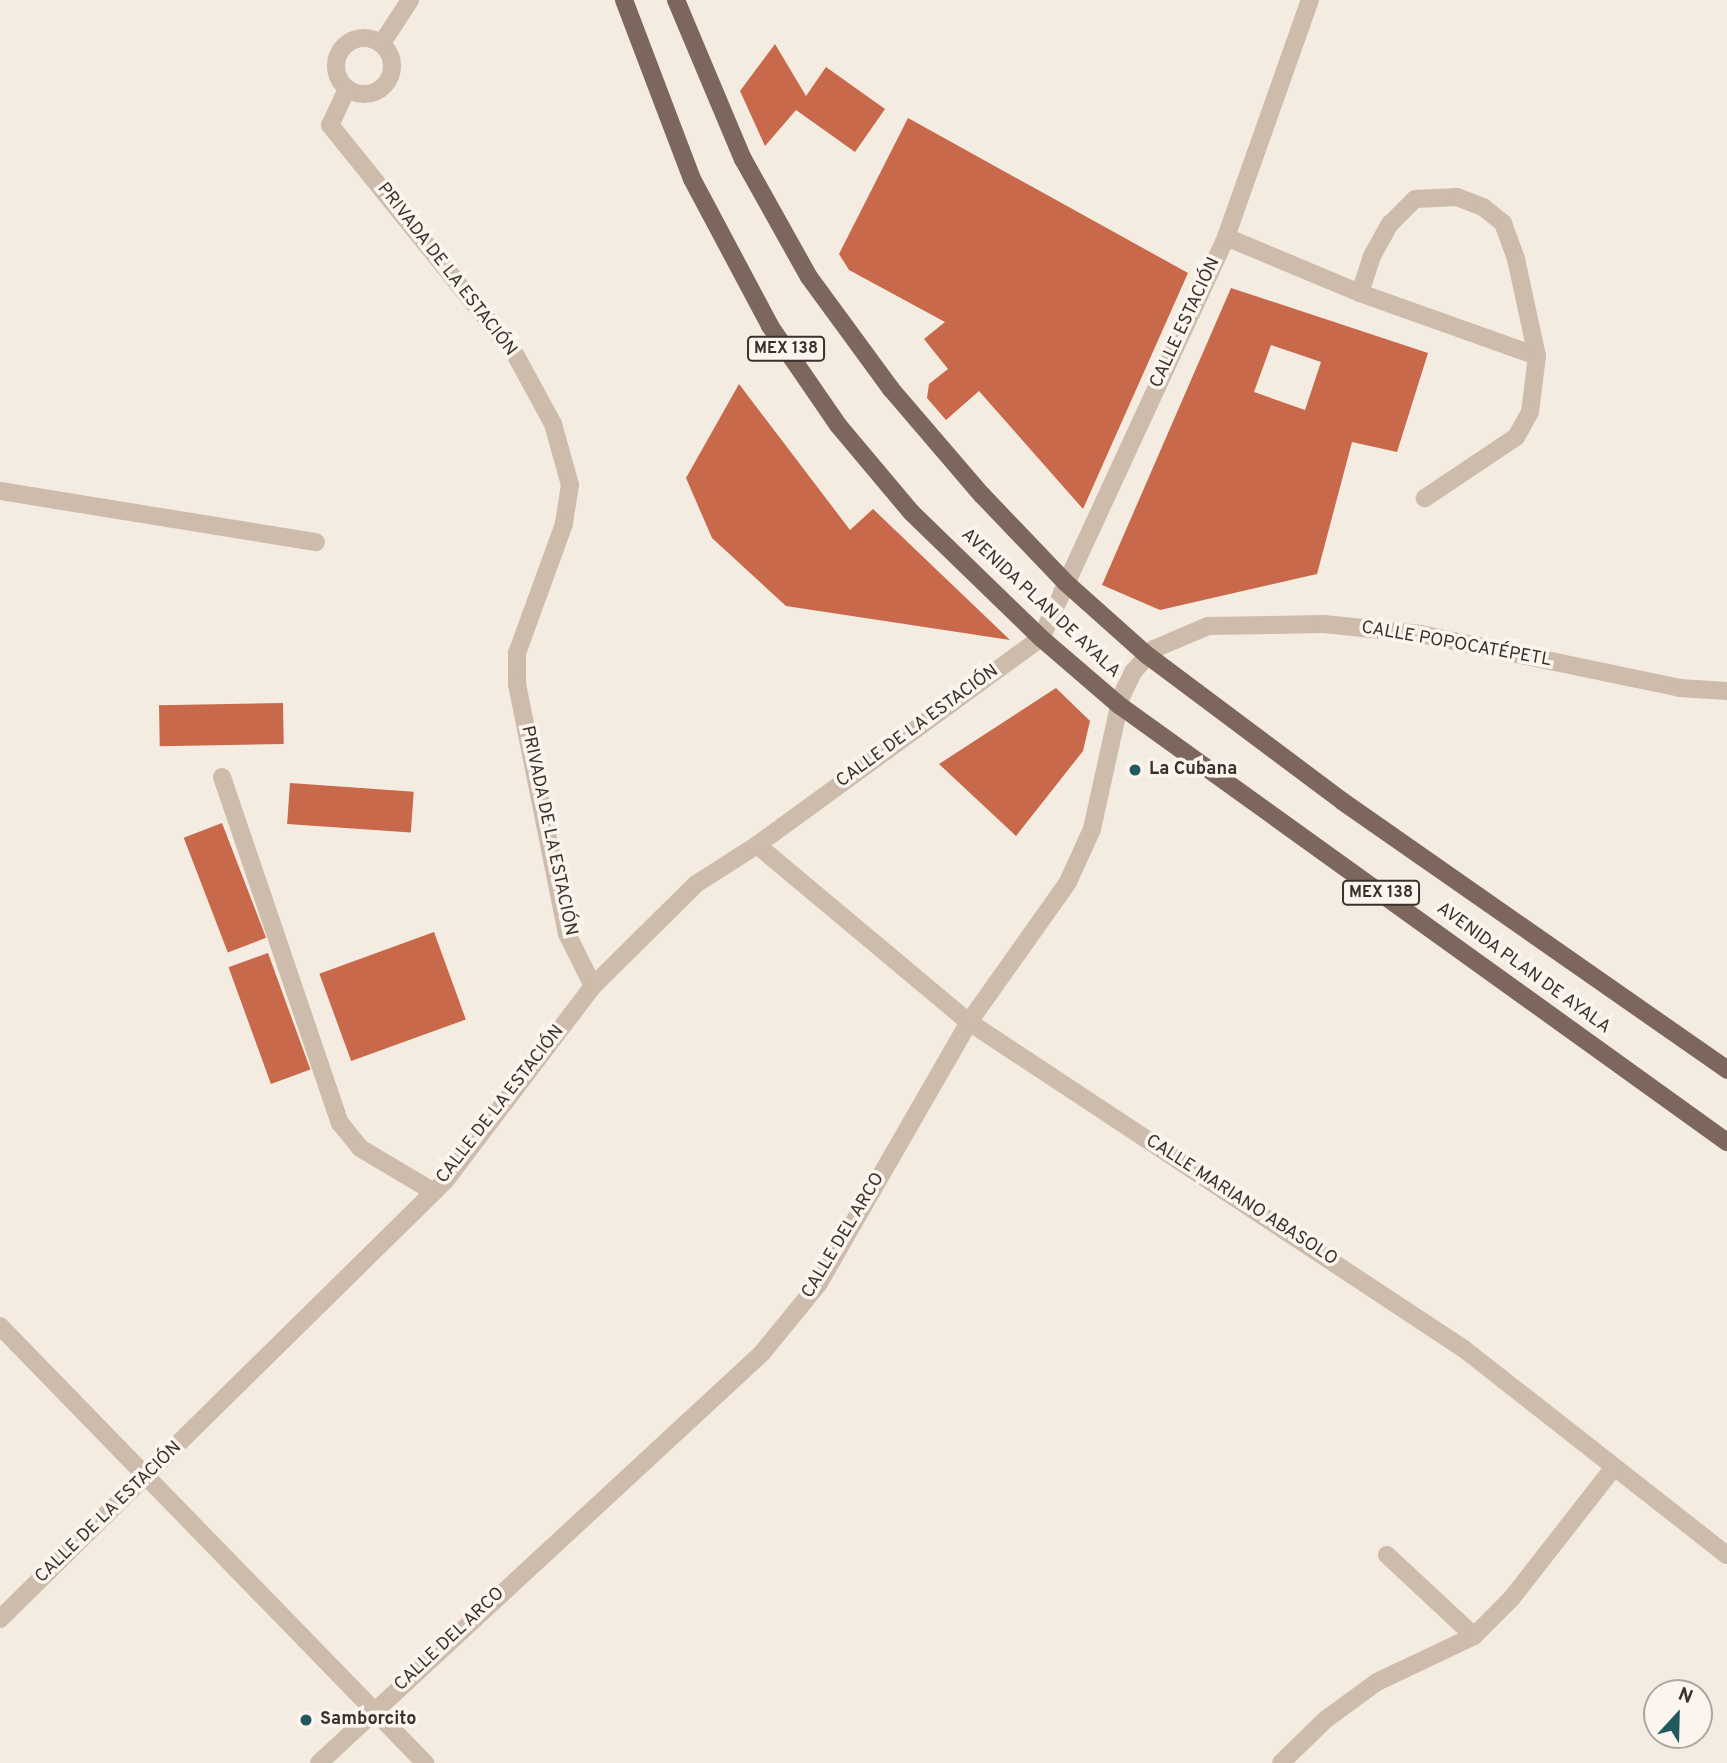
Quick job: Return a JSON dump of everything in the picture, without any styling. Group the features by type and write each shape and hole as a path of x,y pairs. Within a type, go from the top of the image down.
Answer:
{"main road":[{"name":"AVENIDA PLAN DE AYALA","path":"624,0 692,179 770,326 838,425 911,512 1041,638 1119,705 1727,1142"},
{"name":"AVENIDA PLAN DE AYALA","path":"676,0 743,159 808,277 891,389 982,495 1065,582 1147,654 1342,801 1727,1070"}],"street":[{"path":"382,43 410,0"},
{"name":"CALLE ESTACIÓN","path":"1041,638 1226,237 1310,0"},
{"path":"365,37 382,43 393,58 392,76 381,90 364,95 347,89 337,75 337,57 348,42 365,37"},
{"name":"PRIVADA DE LA ESTACIÓN","path":"347,89 331,125 515,355 553,425 570,485 564,524 517,653 517,684 567,934 593,986"},
{"path":"1360,293 1372,256 1390,224 1415,199 1457,197 1483,207 1503,223 1516,259 1537,356 1530,411 1516,438 1425,498"},
{"path":"1226,237 1360,293 1537,356"},
{"path":"0,491 316,542"},
{"name":"CALLE POPOCATÉPETL","path":"1147,654 1170,638 1208,626 1324,624 1420,634 1680,688 1727,691"},
{"name":"CALLE DE LA ESTACIÓN","path":"0,1619 434,1192 593,986 696,884 757,845 1041,638"},
{"name":"CALLE DEL ARCO","path":"319,1763 762,1353 819,1283 969,1022 1069,882 1091,829 1119,705 1132,672 1147,654"},
{"path":"222,776 340,1123 360,1148 434,1192"},
{"name":"CALLE MARIANO ABASOLO","path":"757,845 969,1022 1464,1349 1727,1555"},
{"path":"0,1326 425,1763"},
{"path":"1281,1763 1325,1720 1377,1682 1474,1636 1511,1599 1614,1467"},
{"path":"1387,1555 1474,1636"}],"building":[{"path":"775,44 806,96 826,67 885,109 855,152 796,110 765,146 740,91"},
{"path":"908,118 1188,273 1083,509 979,391 946,420 927,398 929,384 948,369 924,339 945,322 849,270 839,254"},
{"path":"1231,288 1428,353 1397,452 1352,442 1317,574 1160,610 1102,585","holes":["1271,345 1321,362 1305,410 1254,392"]},
{"path":"739,384 850,530 873,509 1010,640 786,606 712,538 686,478"},
{"path":"1056,688 1090,721 1083,751 1016,836 939,764"},
{"path":"283,703 284,744 160,746 159,705"},
{"path":"290,783 414,792 411,833 287,824"},
{"path":"222,823 266,938 228,953 184,838"},
{"path":"434,932 466,1019 351,1061 319,974"},
{"path":"268,953 310,1070 271,1084 229,967"}],"place":[{"name":"La Cubana","path":"1135,770"},
{"name":"Samborcito","path":"306,1720"}]}
